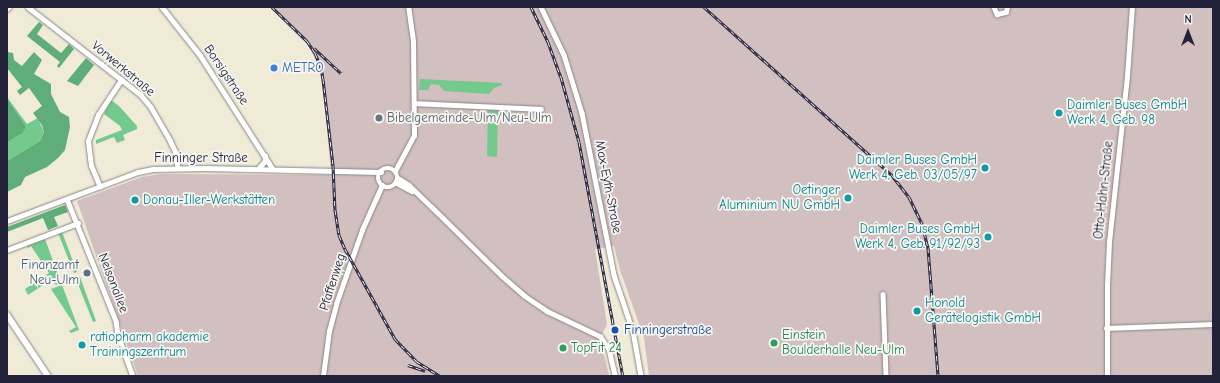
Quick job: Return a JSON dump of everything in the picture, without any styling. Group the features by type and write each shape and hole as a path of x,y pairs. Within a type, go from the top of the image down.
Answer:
{"main road":[{"path":"7,315 48,376"}],"street":[{"name":"Vorwerkstraße","path":"28,7 140,95 151,107 176,154 178,168"},
{"name":"Borsigstraße","path":"162,7 200,55 264,152 273,169"},
{"name":"Borsigstraße","path":"165,7 168,13"},
{"path":"408,7 413,41 414,136 406,152 394,170 397,181 419,195 524,296 547,311 596,333 607,346 615,376"},
{"name":"Max-Eyth-Straße","path":"541,7 565,59 582,113 614,275 633,331 641,376"},
{"path":"994,7 997,14 1006,12 1008,7"},
{"name":"Otto-Hahn-Straße","path":"1107,376 1106,328 1110,235 1127,76 1132,7"},
{"path":"100,186 91,166 88,141 98,115 121,80"},
{"path":"414,103 541,109"},
{"path":"258,169 265,160 264,152"},
{"name":"Finninger Straße","path":"7,222 146,170 178,168 356,170 380,173 386,168 394,170"},
{"path":"380,173 379,180 384,186 391,187 397,181"},
{"name":"Pfaffenweg","path":"323,376 329,331 336,304 362,230 384,186"},
{"name":"Nelsonallee","path":"67,199 116,321 118,335 133,376"},
{"path":"7,250 78,224"},
{"path":"882,294 886,376"},
{"path":"1106,328 1213,324"}],"shaded area":[{"path":"272,7 1213,7 1213,376 649,376 644,338 620,270 614,246 595,249 607,324 598,343 605,358 609,376 138,376 77,201 142,177 160,174 331,175 325,106 320,70 306,41"}],"green space":[{"path":"39,22 43,25 37,34 61,53 69,44 74,49 59,68 57,66 60,62 27,36"},
{"path":"7,52 13,53 14,60 22,66 34,52 42,60 34,74 51,84 51,94 60,112 69,117 70,127 65,150 58,158 47,167 25,177 21,185 7,192 7,161 40,141 44,132 42,125 33,113 42,106 29,88 20,95 17,91 22,87 7,68"},
{"path":"86,58 94,65 78,86 67,81"},
{"path":"420,79 502,83 502,85 494,88 489,94 444,91 439,85 431,84 428,90 419,90"},
{"path":"7,97 27,124 38,118 44,132 40,141 7,161"},
{"path":"7,99 26,127 22,133 7,142"},
{"path":"111,100 119,106 137,126 137,129 123,135 125,140 117,143 114,137 96,144 96,140 122,130 120,126 104,114"},
{"path":"488,109 498,110 497,157 487,156"},
{"path":"65,205 68,212 54,217 58,226 48,230 43,218 7,232 7,227"},
{"path":"62,232 77,272 74,273 58,233"},
{"path":"45,239 61,283 56,285 52,279 28,295 25,289 49,273 31,246 28,248 27,246"},
{"path":"80,277 96,321 93,322 76,279"},
{"path":"62,285 79,330 71,333 69,331 76,327 51,289"}],"railway":[{"path":"272,7 307,41 315,53 321,67 333,165 335,210 339,235 345,249 395,339 416,361 440,376"},
{"path":"531,7 548,42 561,77 579,142 623,376"},
{"path":"704,7 891,174 909,197 922,224 928,248 938,376"},
{"path":"314,48 341,73"},
{"path":"408,365 425,371"}],"place":[{"name":"METRO","path":"274,68"},
{"name":"Daimler Buses GmbH Werk 4, Geb. 98","path":"1059,113"},
{"name":"Bibelgemeinde-Ulm/Neu-Ulm","path":"379,118"},
{"name":"Daimler Buses GmbH Werk 4, Geb. 03/05/97","path":"985,168"},
{"name":"Oetinger Aluminium NU GmbH","path":"848,198"},
{"name":"Donau-Iller-Werkstätten","path":"135,200"},
{"name":"Daimler Buses GmbH Werk 4, Geb. 91/92/93","path":"988,237"},
{"name":"Finanzamt Neu-Ulm","path":"87,273"},
{"name":"Honold Gerätelogistik GmbH","path":"917,311"},
{"name":"Finningerstraße","path":"615,330"},
{"name":"Einstein Boulderhalle Neu-Ulm","path":"774,343"},
{"name":"ratiopharm akademie Trainingszentrum","path":"82,345"},
{"name":"TopFit 24","path":"563,348"}]}
